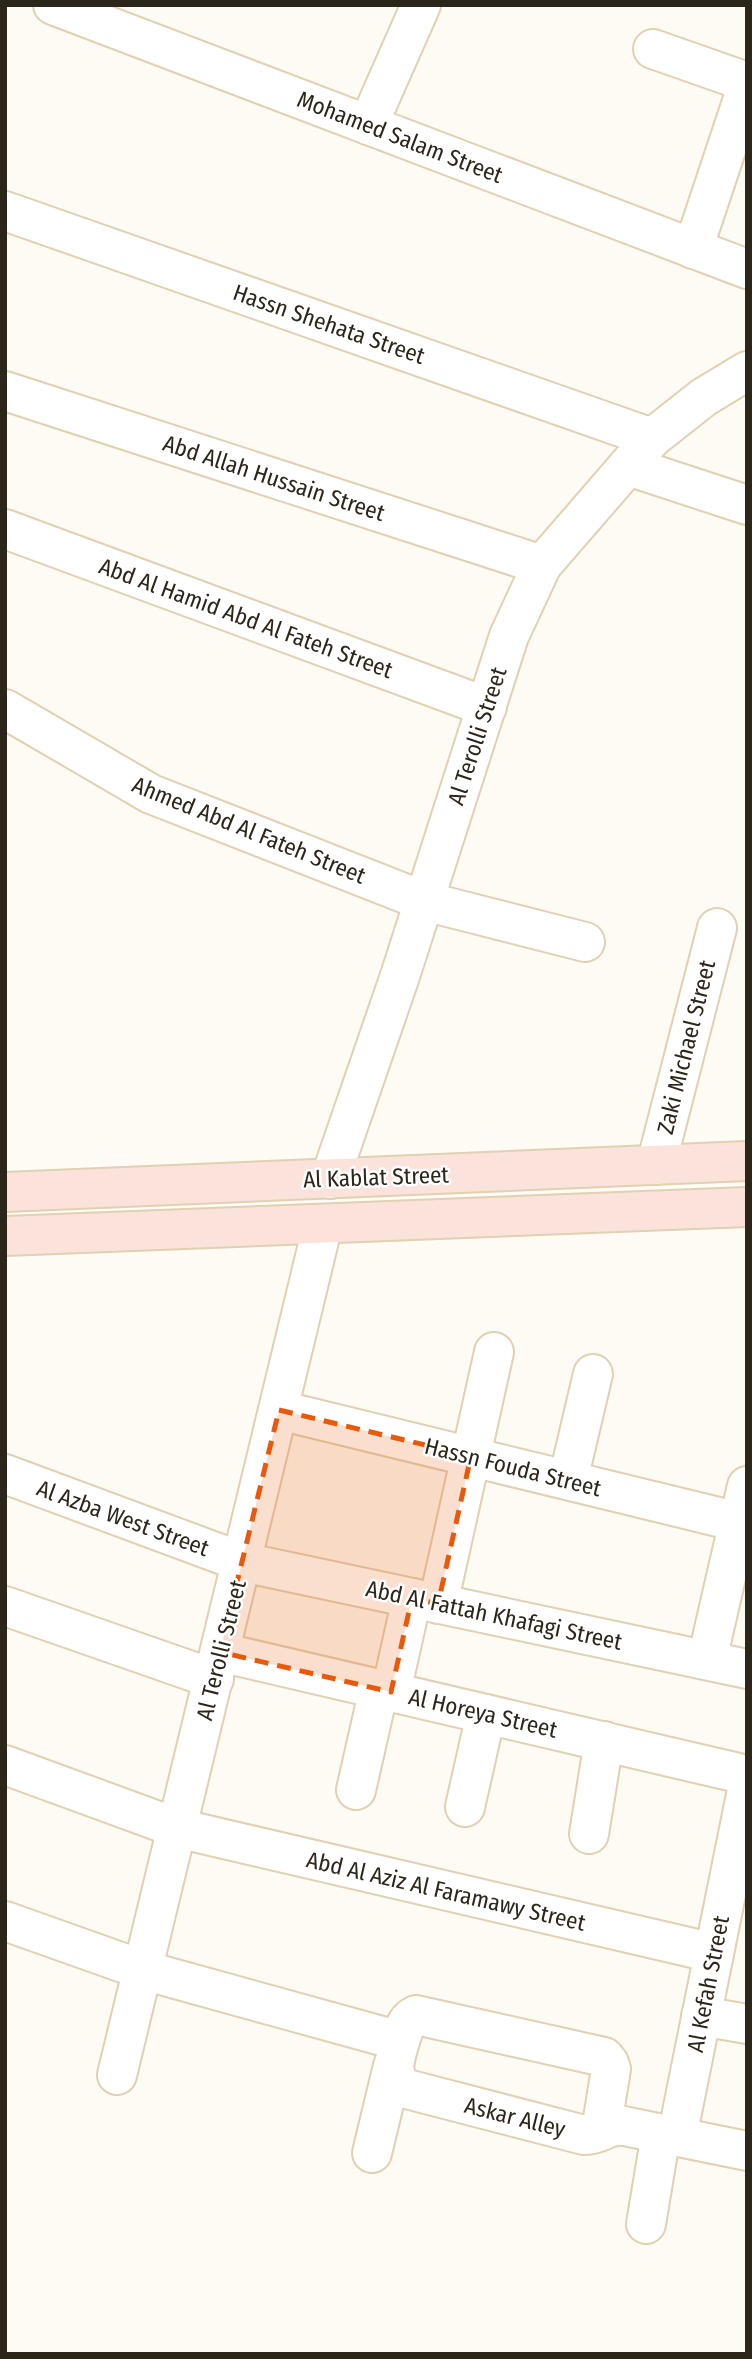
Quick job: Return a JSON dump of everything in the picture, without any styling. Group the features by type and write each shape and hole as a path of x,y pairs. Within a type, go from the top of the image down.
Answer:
{"main road":[{"name":"Al Kablat Street","path":"5,1192 747,1161"},
{"name":"Al Kablat Street","path":"5,1236 747,1207"}],"street":[{"name":"Mohamed Salam Street","path":"53,5 747,270"},
{"path":"369,125 421,5"},
{"path":"653,49 747,84 693,249"},
{"name":"Hassn Shehata Street","path":"5,211 652,438"},
{"name":"Al Terolli Street","path":"330,1179 424,901 509,636 542,565 652,438 704,397 747,371"},
{"name":"Abd Allah Hussain Street","path":"5,391 542,565"},
{"path":"628,466 747,505"},
{"name":"Abd Al Hamid Abd Al Fateh Street","path":"5,529 487,707"},
{"name":"Ahmed Abd Al Fateh Street","path":"5,709 151,794 424,901 585,942"},
{"name":"Zaki Michael Street","path":"656,1165 717,928"},
{"name":"Al Terolli Street","path":"117,2075 323,1224"},
{"path":"356,1790 385,1690 425,1601 471,1456 494,1352"},
{"path":"568,1480 593,1374"},
{"name":"Hassn Fouda Street","path":"279,1409 568,1480 744,1511"},
{"name":"Al Azba West Street","path":"5,1475 242,1562"},
{"path":"707,1660 744,1511"},
{"name":"Abd Al Fattah Khafagi Street","path":"242,1562 747,1669"},
{"name":"Al Horeya Street","path":"5,1606 217,1665 385,1690 747,1774"},
{"path":"465,1807 486,1714"},
{"path":"589,1834 604,1741"},
{"name":"Abd Al Aziz Al Faramawy Street","path":"5,1765 177,1828 714,1953"},
{"name":"Al Kefah Street","path":"646,2224 701,2016 714,1953 736,1896 747,1790"},
{"path":"5,1921 143,1970 397,2053"},
{"path":"372,2153 406,2023 416,2015 604,2057 611,2069 601,2131"},
{"path":"701,2016 747,2024"},
{"name":"Askar Alley","path":"397,2053 395,2080 403,2088 414,2092 584,2135 591,2136 617,2125 747,2151"}],"highlighted area":[{"path":"279,1410 471,1456 438,1604 412,1598 391,1692 220,1652"}]}
